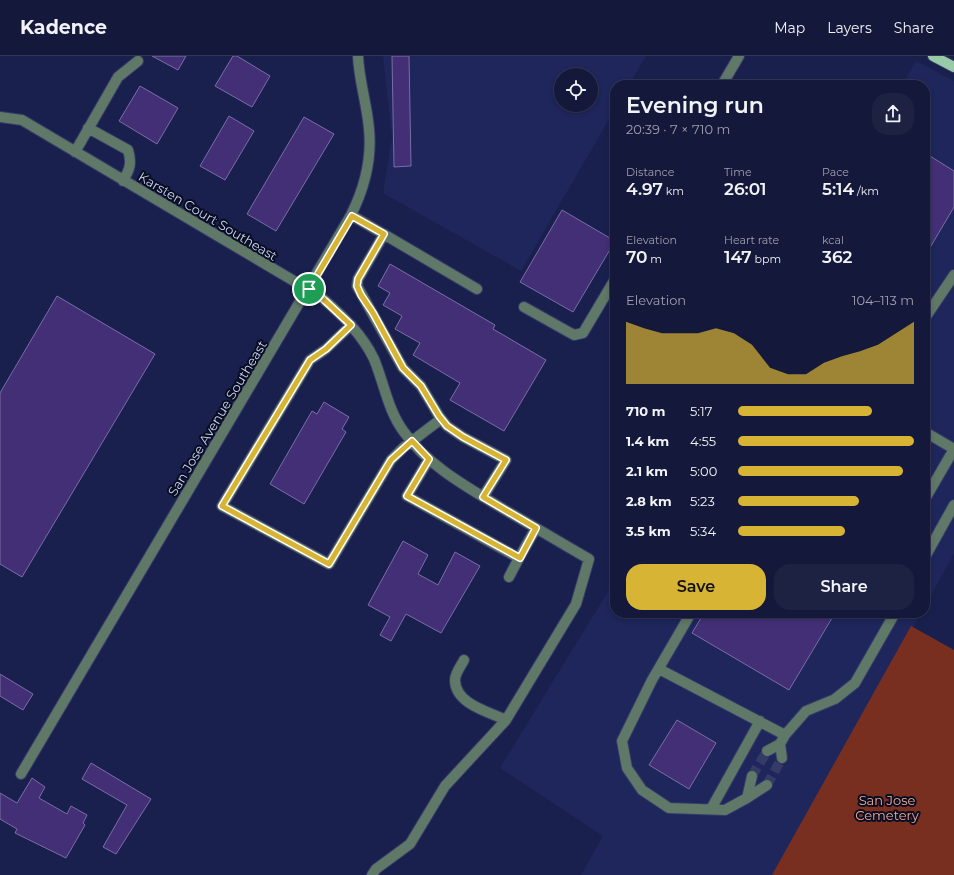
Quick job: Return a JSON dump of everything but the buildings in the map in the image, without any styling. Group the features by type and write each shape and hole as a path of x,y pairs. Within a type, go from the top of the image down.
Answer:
{"main road":[{"path":"933,56 954,67"}],"street":[{"name":"San Jose Avenue Southeast","path":"21,774 352,216 368,164 370,142 358,56"},
{"path":"725,80 740,56"},
{"path":"74,152 118,77 138,61"},
{"name":"Karsten Court Southeast","path":"0,117 22,120 123,181 309,289 326,301 351,325 373,359 396,418 412,441 429,459 464,486 589,559 576,604 506,720 445,786 410,844 376,869 372,875"},
{"path":"88,128 128,150 131,160 130,169 123,181"},
{"path":"352,216 477,289"},
{"path":"384,234 358,279 357,286 403,368 421,386 441,419 463,437 506,460 483,497"},
{"path":"930,311 954,275"},
{"path":"524,307 574,336 584,333 610,288"},
{"path":"351,325 326,349 310,360 222,506 329,564 391,460 412,441 441,419"},
{"path":"930,435 954,449 930,491"},
{"path":"429,459 407,496 520,558"},
{"path":"930,547 954,505"},
{"path":"509,577 536,528"},
{"path":"688,618 659,669 622,741 627,768 642,790 669,808 725,810 767,785"},
{"path":"767,751 782,739 806,711 835,699 855,683 892,618"},
{"path":"464,660 455,680 464,700 506,720"},
{"path":"659,669 760,721 782,739"},
{"path":"711,809 760,721"},
{"path":"782,739 782,758"},
{"path":"747,798 752,776"}],"shaded area":[{"path":"383,56 646,56 632,80 610,80 610,118 521,271 383,193 392,138"},
{"path":"916,61 954,81 954,554 930,597 930,80 905,80"},
{"path":"610,588 610,618 918,618 775,875 581,875 603,836 500,768"}],"green space":[{"name":"San Jose Cemetery","path":"911,626 954,650 954,875 772,875"}],"tunnel":[{"path":"752,776 767,751"},
{"path":"767,785 782,758"}],"route":[{"path":"352,216 384,234 358,279 357,286 403,368 421,386 429,402 447,426 463,437 506,460 483,497 536,528 520,558 407,496 429,459 412,441 402,448 391,460 329,564 222,506 282,403 310,360 326,349 351,325 321,297 309,289 352,216"}]}
